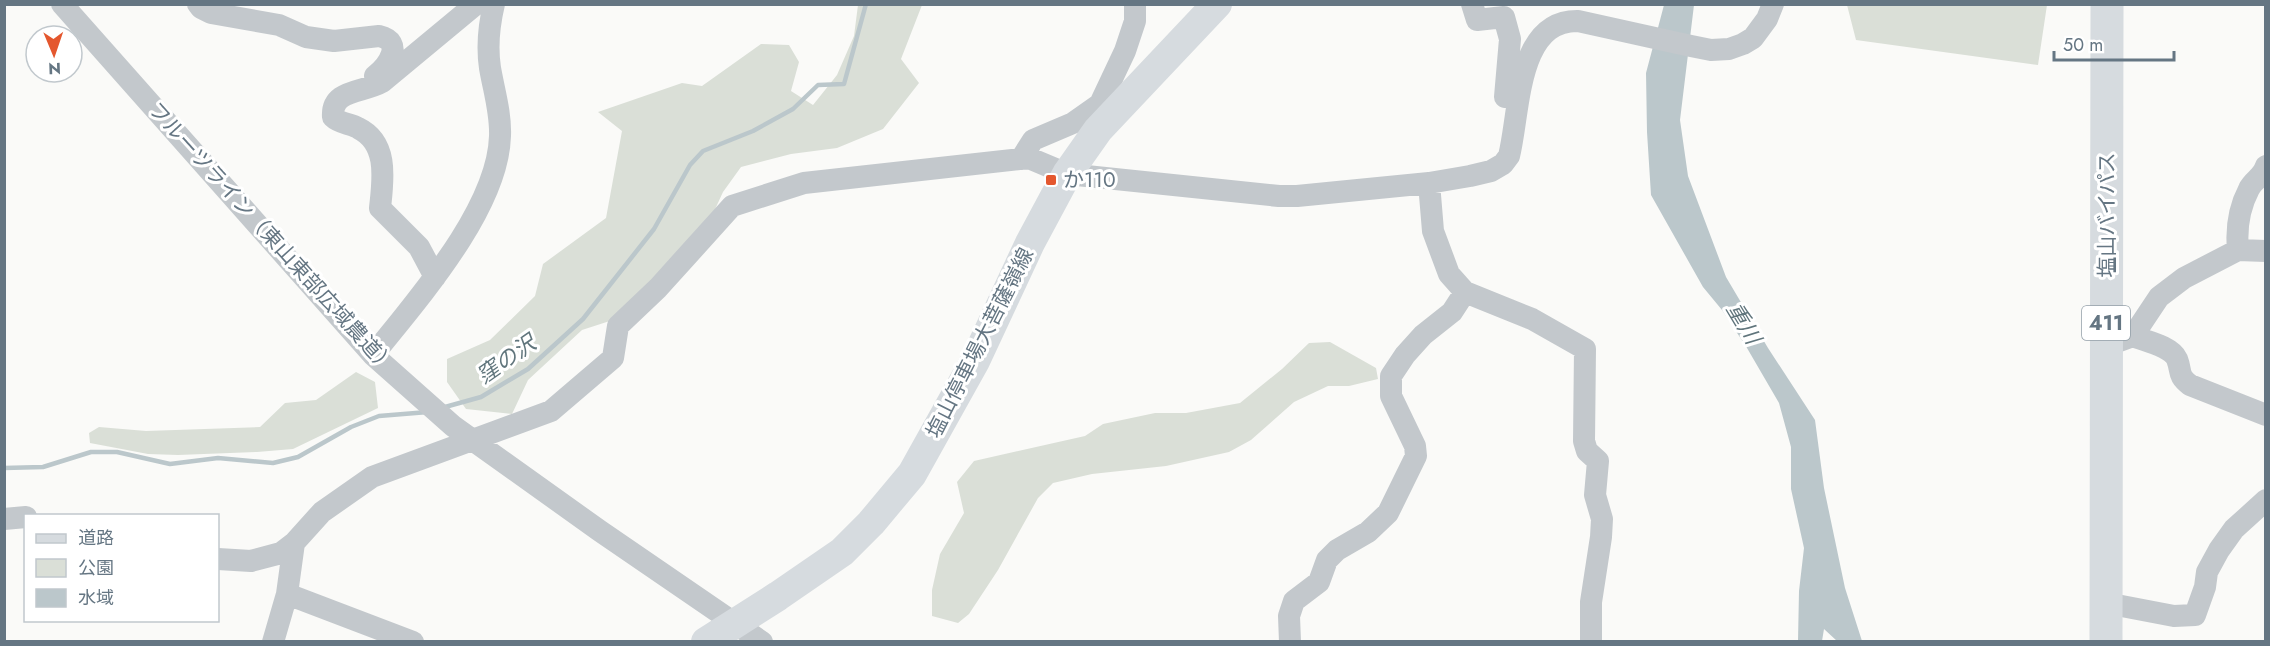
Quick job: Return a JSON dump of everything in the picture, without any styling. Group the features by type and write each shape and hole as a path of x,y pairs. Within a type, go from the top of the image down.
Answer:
{"highway":[{"name":"塩山バイパス","path":"2106,642 2106,603 2120,341 2108,4"}],"main road":[{"name":"塩山停車場大菩薩嶺線","path":"706,642 750,636 871,524 912,474 975,361 1030,243 1067,174 1098,130 1216,4"}],"street":[{"name":"フルーツライン（東山東部広域農道）","path":"62,4 373,355 462,432 750,636"},
{"path":"198,4 210,13 279,26 306,37 334,41 379,36 386,38 390,43 391,60 385,69 359,86 357,92"},
{"path":"435,277 419,247 380,208 383,185 383,162 380,152 370,137 359,128 337,122 333,117 335,102 341,96 382,82 476,4"},
{"path":"373,355 435,277 465,232 489,183 498,158 500,136 498,109 490,66 489,43 494,4"},
{"path":"1021,159 1033,140 1073,123 1100,104 1125,51 1134,21 1135,4"},
{"path":"1472,4 1477,21 1504,17 1510,39 1501,138 1512,141"},
{"path":"219,559 251,561 281,553 294,543 322,512 372,477 462,432 551,411 613,358 618,326 658,288 732,206 804,183 1029,158 1067,174 1279,196 1429,183 1491,171 1503,164 1509,156 1521,79 1530,55 1544,33 1555,26 1566,21 1578,21 1711,50 1729,49 1753,38 1761,28 1773,4"},
{"path":"2238,250 2236,228 2250,187 2260,178 2265,166"},
{"path":"1429,183 1432,231 1449,274 1465,292 1532,319 1585,349 1584,441 1587,451 1598,461 1595,495 1602,519 1591,602 1591,642"},
{"path":"2120,341 2159,297 2184,278 2238,250 2265,251"},
{"path":"1290,642 1288,616 1294,602 1318,582 1327,560 1337,550 1368,532 1388,513 1416,456 1415,446 1391,396 1391,376 1423,335 1452,312 1465,292"},
{"path":"2120,341 2170,351 2176,359 2182,379 2190,385 2265,415"},
{"path":"2106,603 2174,616 2195,615 2205,587 2207,572 2219,550 2234,529 2265,500"},
{"path":"4,519 24,517"},
{"path":"273,642 287,594 294,543"},
{"path":"287,594 413,642"}],"green space":[{"path":"858,5 922,5 901,59 919,83 883,129 837,148 791,154 741,167 723,192 705,231 619,318 582,330 528,380 512,414 466,409 447,382 447,359 490,340 535,296 543,264 606,218 622,131 598,112 682,83 702,86 761,44 789,45 799,62 791,91 813,105 837,75 854,36"},
{"path":"1847,5 2047,5 2038,65 1856,40"},
{"path":"1330,342 1376,368 1378,379 1349,386 1328,386 1294,402 1251,440 1229,452 1166,466 1092,474 1053,483 1038,498 998,570 969,614 958,623 932,616 932,590 940,554 964,513 957,482 974,461 1085,436 1103,424 1155,413 1186,413 1240,403 1282,369 1309,343"},
{"path":"356,372 375,382 378,408 293,449 178,455 148,454 90,443 89,433 99,427 146,431 260,427 285,403 316,400"}],"water":[{"name":"重川","path":"1664,5 1694,5 1680,120 1688,176 1726,277 1768,348 1815,420 1824,488 1845,588 1862,641 1837,641 1824,629 1822,641 1798,641 1799,591 1804,548 1791,489 1791,447 1779,403 1747,348 1722,310 1703,287 1651,195 1646,73"}],"waterway":[{"name":"窪の沢","path":"445,407 481,397 528,369 583,319 654,229 690,165 703,151 753,131 793,109 818,85 844,84 866,4"},
{"name":"窪の沢","path":"4,468 43,467 91,452 117,452 170,464 218,458 273,463 298,457 351,427 379,416 428,412"}],"place":[{"name":"か110","path":"1051,180"}]}
